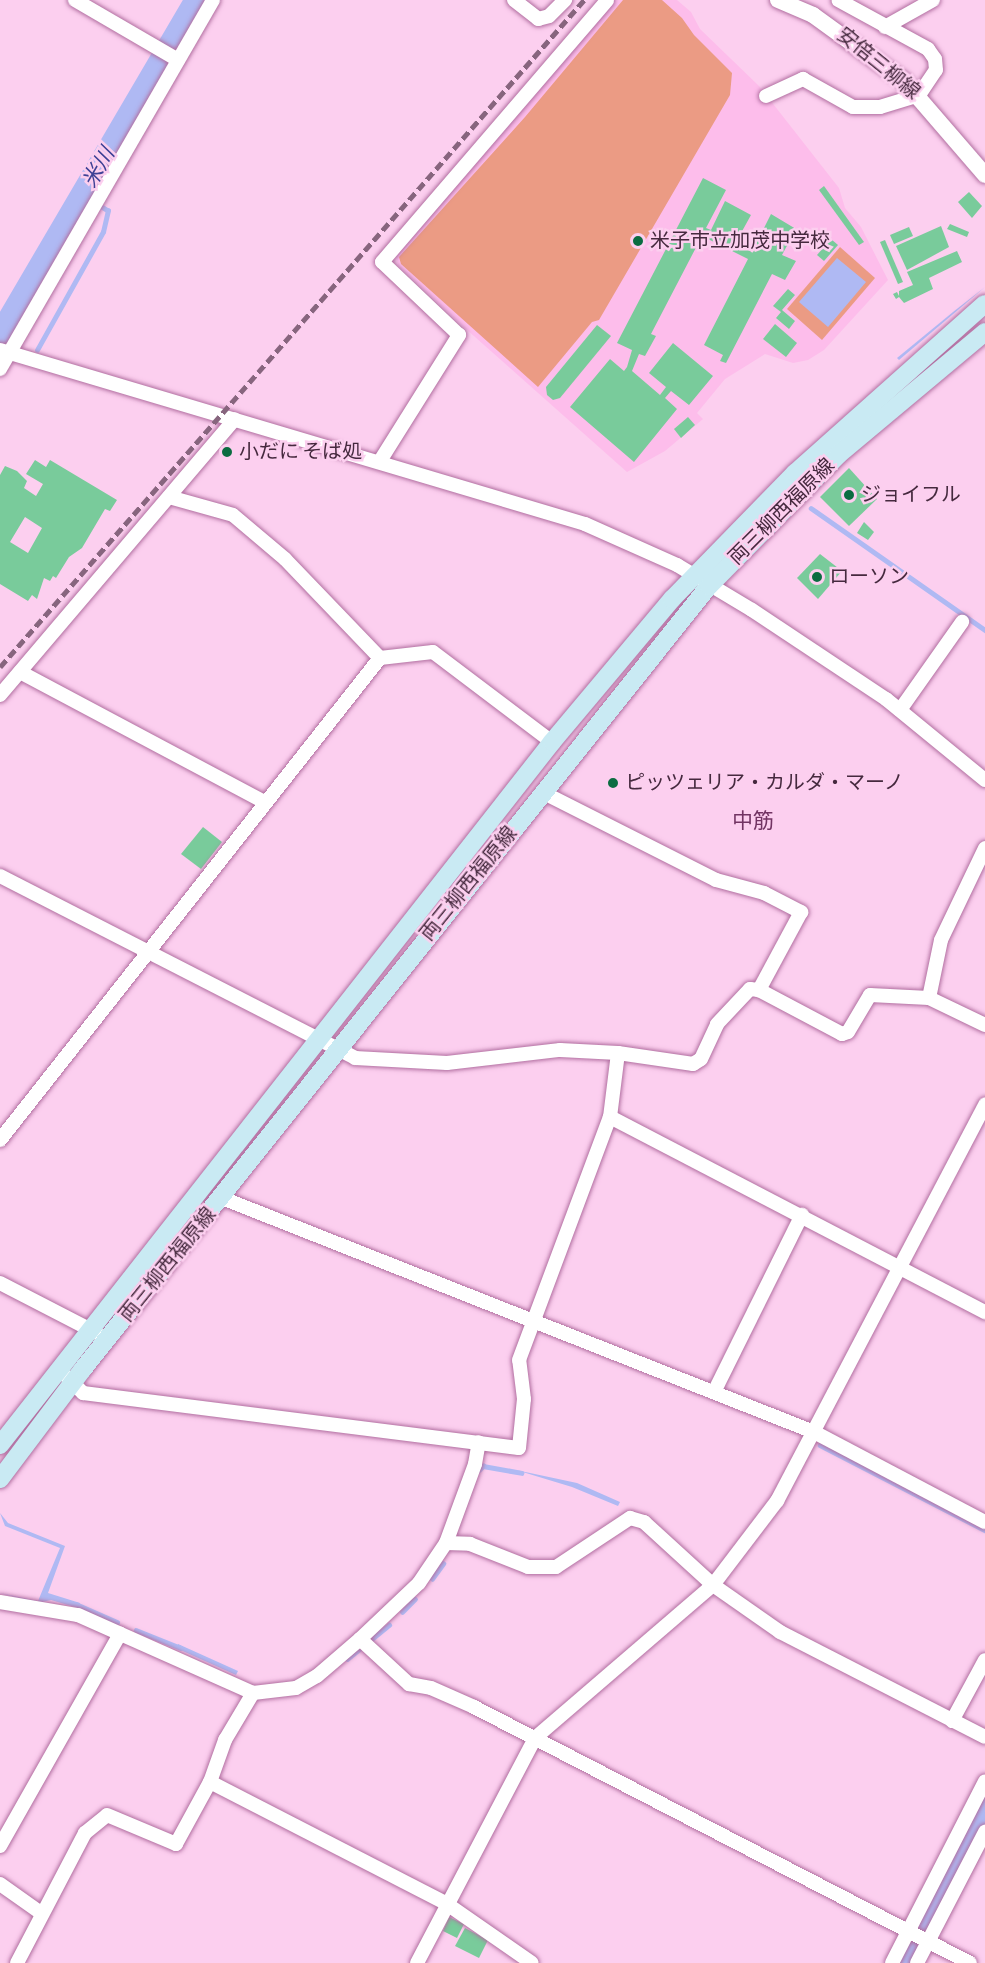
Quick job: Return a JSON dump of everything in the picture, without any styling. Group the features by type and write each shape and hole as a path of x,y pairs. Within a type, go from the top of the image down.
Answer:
{"main road":[{"name":"両三柳西福原線","path":"0,1445 552,742 693,576 795,473 985,304"},
{"name":"両三柳西福原線","path":"0,1479 106,1340 222,1198 542,792 709,586 838,455 985,332"}],"street":[{"path":"75,0 176,58"},
{"path":"0,369 5,351 176,58 213,0"},
{"path":"514,0 538,19 549,16 565,0"},
{"path":"380,460 459,335 382,262 607,0"},
{"name":"安倍三柳線","path":"778,0 813,15 846,36 920,95 985,176"},
{"path":"766,96 803,79 854,107 880,107 920,95 936,70 935,59 928,49 838,0"},
{"path":"885,27 933,0"},
{"path":"5,351 380,460 585,524 693,576 752,610 900,710 985,780"},
{"path":"0,695 235,419"},
{"path":"169,497 233,515 285,559 380,658"},
{"path":"900,710 962,622"},
{"path":"0,1140 264,802 380,658 434,652 552,742"},
{"path":"20,672 264,802"},
{"path":"542,792 716,879 764,893 801,912 759,990"},
{"path":"928,998 941,940 985,848"},
{"path":"0,876 318,1042 355,1058 447,1063 560,1050 618,1053 693,1064 701,1059 717,1024 750,989 759,990 842,1034 848,1032 870,995 928,998 985,1025"},
{"path":"60,1368 72,1384 83,1392 519,1448 524,1399 519,1360 535,1324 610,1117 618,1053"},
{"path":"417,1963 536,1738 713,1585 777,1501 985,1104"},
{"path":"610,1117 985,1312"},
{"path":"222,1198 535,1324 814,1432 985,1522"},
{"path":"714,1392 802,1215"},
{"path":"0,1283 90,1328 106,1340"},
{"path":"0,1602 78,1615 219,1675 253,1693 296,1688 317,1676 360,1639 419,1582 452,1543 475,1464 479,1442"},
{"path":"452,1543 470,1544 528,1567 556,1567 630,1518 644,1522 713,1585 780,1632 985,1737"},
{"path":"0,1846 120,1634"},
{"path":"360,1639 409,1684 431,1688 536,1738 970,1963"},
{"path":"952,1721 985,1660"},
{"path":"17,1963 41,1913 85,1833 108,1815 176,1844 210,1782 225,1740 253,1693"},
{"path":"892,1963 985,1781"},
{"path":"210,1782 447,1904 532,1963"},
{"path":"917,1963 985,1832"},
{"path":"0,1884 41,1913"}],"shaded area":[{"name":"米子市立加茂中学校","path":"615,0 677,0 691,12 700,29 759,86 839,188 845,208 861,227 888,280 824,350 808,360 793,363 765,354 725,379 697,413 703,419 665,451 627,472 466,329 398,265 396,256"},
{"path":"623,0 662,0 682,18 694,35 732,73 730,95 599,320 592,322 538,387 401,264 399,257 525,117"},
{"path":"840,247 875,278 822,340 787,309"}],"water":[{"path":"837,258 866,282 828,327 799,302"},
{"path":"985,287 899,360 897,358 953,312"},
{"path":"516,1470 577,1483 620,1502 618,1506 572,1487"},
{"path":"0,1513 8,1523 65,1546 48,1593 80,1603 78,1608 51,1600 38,1603 0,1593 38,1601 60,1548 5,1526"},
{"path":"178,1644 238,1671 236,1675 176,1648"}],"building":[{"path":"703,178 726,190 706,228 711,230 725,201 751,215 735,244 752,252 771,214 796,229 782,255 796,261 785,280 772,274 726,363 720,361 723,355 704,345 748,259 702,236 651,334 656,336 645,356 639,354 632,371 660,395 666,387 649,373 673,343 713,376 689,405 671,391 665,398 677,409 634,462 570,407 610,359 624,371 627,367 632,350 617,343"},
{"path":"824,186 864,242 859,245 819,190"},
{"path":"969,192 982,206 972,218 958,202"},
{"path":"950,224 969,232 967,237 947,229"},
{"path":"941,226 949,247 907,270 896,246"},
{"path":"909,227 913,236 894,244 890,235"},
{"path":"831,239 838,245 824,261 817,255"},
{"path":"885,240 903,282 898,284 880,242"},
{"path":"957,251 962,262 929,278 933,289 904,303 899,297 896,299 893,294 897,292 899,296 899,291 913,285 907,272"},
{"path":"788,289 795,295 782,310 795,321 789,329 776,318 781,312 773,306"},
{"path":"775,324 797,343 786,357 763,339"},
{"path":"597,325 611,336 560,398 553,400 547,395 546,387"},
{"path":"688,417 695,425 681,438 674,429"},
{"path":"35,460 46,467 50,460 117,500 110,511 105,509 82,548 69,557 56,578 53,576 50,581 44,578 37,599 32,595 28,601 0,584 0,475 5,466 17,471 27,481 24,488 36,496 43,484 26,474","holes":["25,517 42,528 28,553 10,542"]},
{"path":"849,468 877,499 849,526 820,497"},
{"path":"864,522 874,532 868,540 857,533"},
{"path":"820,554 842,571 818,599 797,578"},
{"path":"203,827 222,842 201,869 181,854"},
{"path":"449,1917 464,1924 457,1938 443,1931"},
{"path":"465,1928 488,1940 479,1958 455,1946"}],"waterway":[{"name":"米川","path":"0,337 198,0"},
{"path":"37,350 103,232 108,211 103,208"},
{"path":"811,508 985,630"},
{"path":"820,1445 985,1530"},
{"path":"479,1470 483,1466 521,1473"},
{"path":"432,1579 443,1564"},
{"path":"402,1612 415,1599"},
{"path":"76,1604 117,1622"},
{"path":"347,1659 389,1625"},
{"path":"136,1630 181,1648"},
{"path":"902,1963 985,1805"}],"railway":[{"path":"0,667 584,0"}],"place":[{"name":"米子市立加茂中学校","path":"638,241"},
{"name":"小だに そば処","path":"227,452"},
{"name":"ジョイフル","path":"849,495"},
{"name":"ローソン","path":"817,577"},
{"name":"ピッツェリア・カルダ・マーノ","path":"613,783"}],"district":[{"name":"中筋","path":"753,822"}]}
